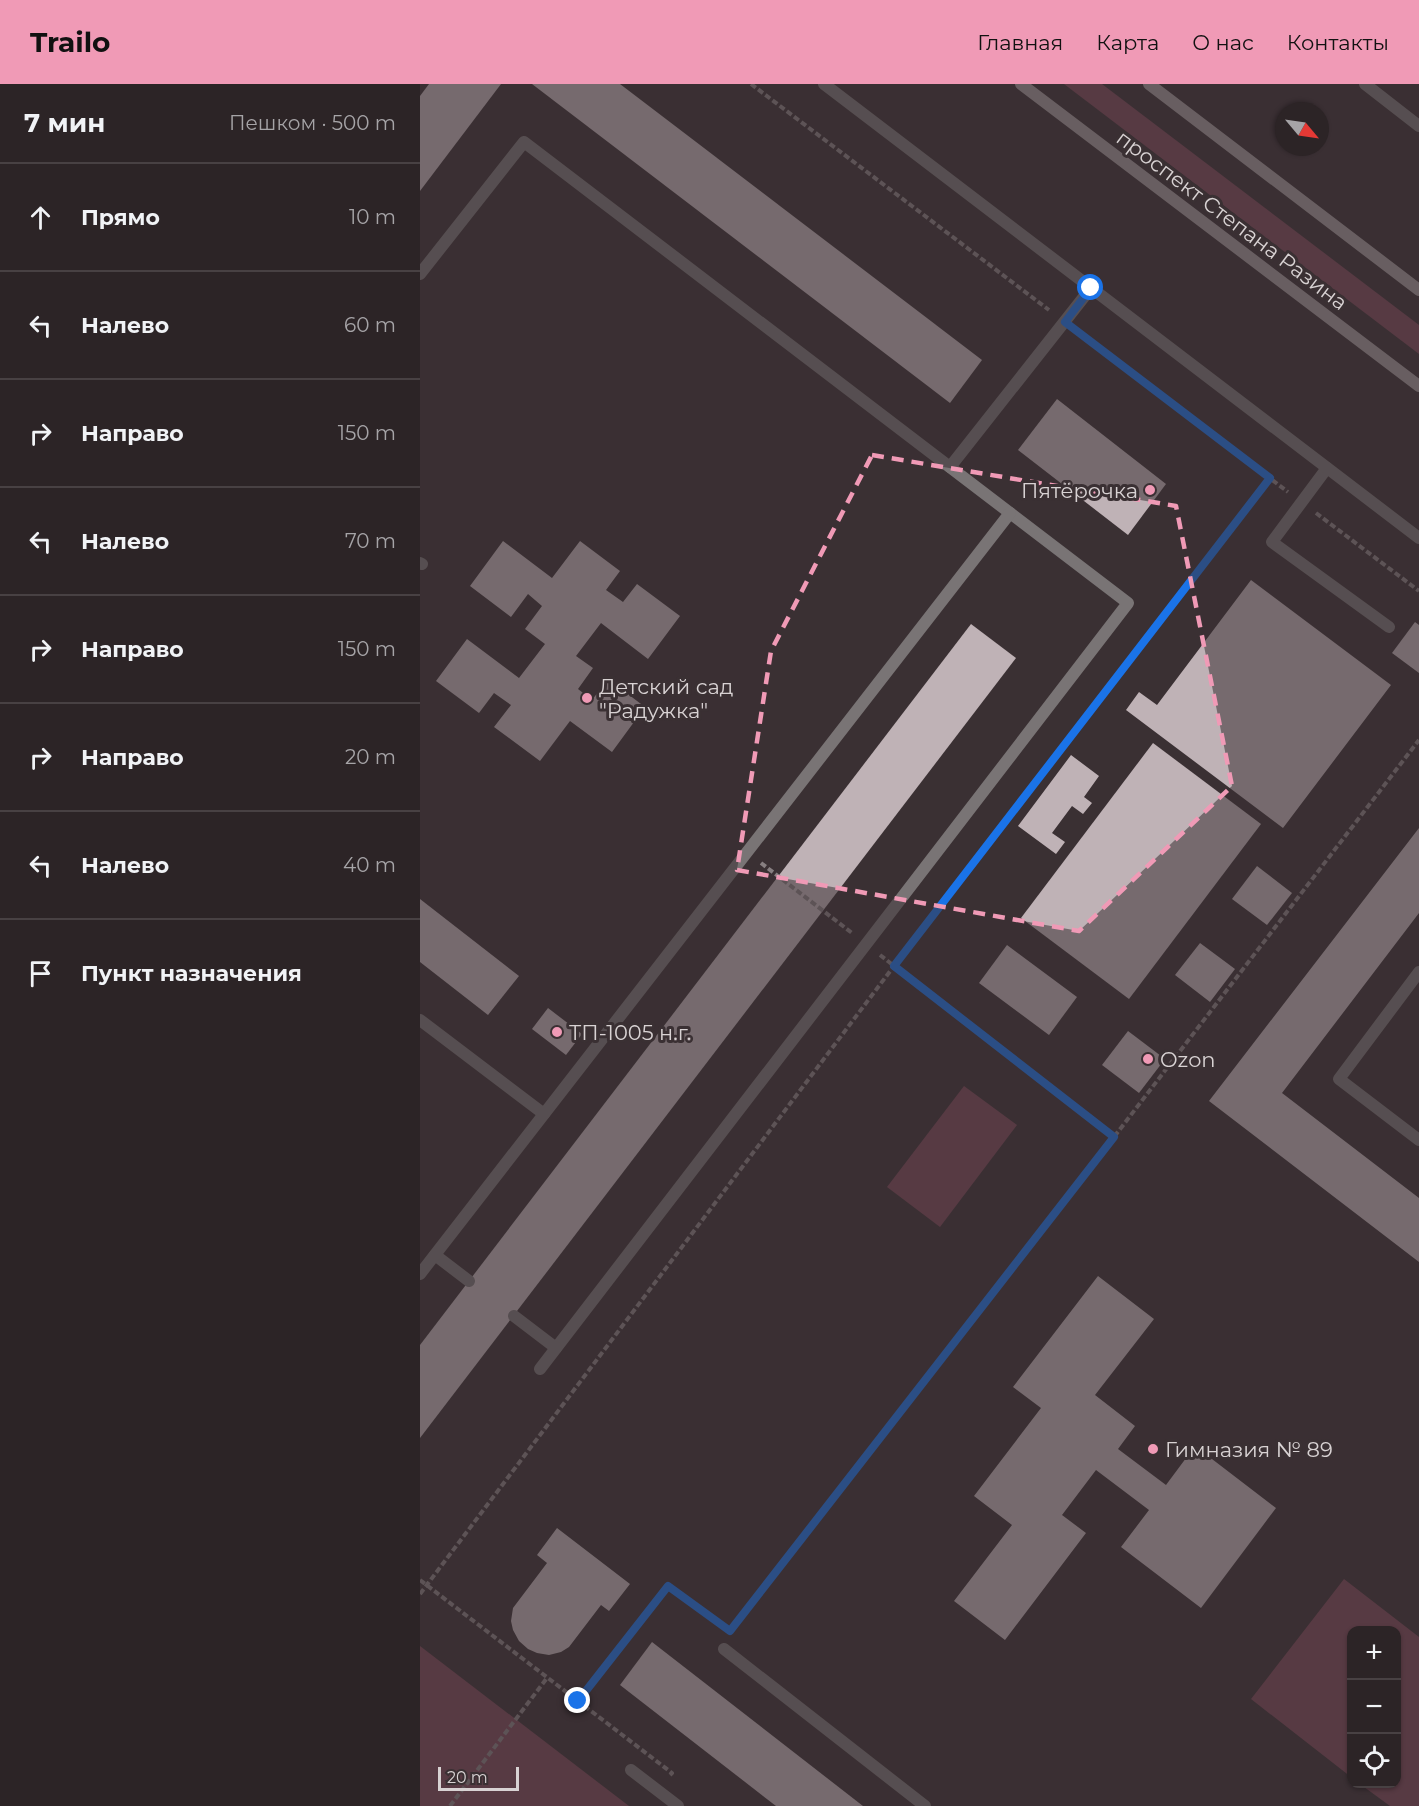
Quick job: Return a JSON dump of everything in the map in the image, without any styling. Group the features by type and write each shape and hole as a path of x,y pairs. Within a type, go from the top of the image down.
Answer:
{"main road":[{"name":"проспект Степана Разина","path":"1021,84 1419,386"},
{"path":"1149,84 1419,290"}],"street":[{"path":"824,84 1419,538"},
{"path":"1365,84 1419,126"},
{"path":"420,274 524,142 1128,603 540,1369"},
{"path":"950,467 1091,288"},
{"path":"1327,468 1272,542 1389,627"},
{"path":"420,1274 1010,513"},
{"path":"1419,972 1339,1080 1419,1140"},
{"path":"420,1020 544,1114"},
{"path":"435,1255 469,1281"},
{"path":"513,1316 556,1348"},
{"path":"724,1649 925,1806"},
{"path":"632,1770 678,1806"}],"path":[{"path":"751,84 1419,591"},
{"path":"420,1594 894,966 1270,478"},
{"path":"578,1701 668,1586 730,1631 1419,740"},
{"path":"747,852 857,937"},
{"path":"876,952 1114,1137"},
{"path":"420,1580 636,1746"},
{"path":"450,1806 547,1678"}],"highlighted area":[{"path":"872,455 1176,506 1232,786 1079,931 737,870 771,651"}],"shaded area":[{"path":"1064,84 1102,84 1419,325 1419,354"},
{"path":"964,1086 1017,1125 940,1227 887,1187"},
{"path":"1344,1579 1419,1637 1419,1806 1390,1806 1365,1788 1401,1788 1401,1626 1347,1626 1347,1774 1251,1699"},
{"path":"420,1646 629,1806 420,1806"}],"building":[{"path":"429,84 501,84 420,191 420,96"},
{"path":"532,84 620,84 982,360 950,403"},
{"path":"1057,399 1166,484 1128,535 1018,450"},
{"path":"503,541 552,578 580,541 620,571 606,590 623,602 637,584 680,616 648,659 601,623 576,656 593,668 578,689 592,700 608,679 645,707 612,752 570,721 540,761 494,727 511,705 494,693 479,713 436,681 467,639 519,678 545,644 525,629 542,606 528,594 511,617 470,586"},
{"path":"1251,580 1391,685 1283,828 1126,710 1139,692 1157,705"},
{"path":"1415,622 1419,625 1419,673 1392,653"},
{"path":"971,624 1016,658 420,1438 420,1345"},
{"path":"1153,743 1261,824 1129,999 1021,918"},
{"path":"1071,755 1099,776 1084,797 1092,803 1083,814 1072,806 1052,833 1065,842 1056,854 1018,826"},
{"path":"1419,828 1419,913 1282,1093 1419,1198 1419,1262 1209,1101"},
{"path":"1257,866 1292,893 1267,925 1232,899"},
{"path":"420,899 519,976 488,1015 420,962"},
{"path":"1200,943 1235,969 1210,1002 1175,975"},
{"path":"1007,945 1077,997 1049,1035 979,983"},
{"name":"ТП-1005 н.г.","path":"548,1008 582,1034 566,1055 532,1029"},
{"path":"1128,1031 1165,1059 1139,1093 1102,1065"},
{"path":"1098,1276 1154,1319 1095,1395 1135,1426 1118,1449 1166,1485 1195,1446 1276,1508 1201,1608 1121,1547 1149,1510 1096,1470 1062,1515 1086,1533 1005,1640 954,1601 1012,1525 974,1496 1041,1408 1013,1387"},
{"path":"557,1528 630,1584 609,1611 601,1605 569,1647 549,1655 528,1649 519,1641 511,1621 513,1608 547,1563 537,1555"},
{"path":"652,1642 863,1806 776,1806 620,1685"}],"place":[{"name":"Пятёрочка","path":"1150,490"},
{"name":"Детский сад \"Радужка\"","path":"587,698"},
{"name":"ТП-1005 н.г.","path":"557,1032"},
{"name":"Ozon","path":"1148,1059"},
{"name":"Гимназия № 89","path":"1153,1449"}],"route":[{"path":"578,1701 668,1586 730,1631 1114,1137 894,966 1270,478 1065,322 1091,288"}]}
